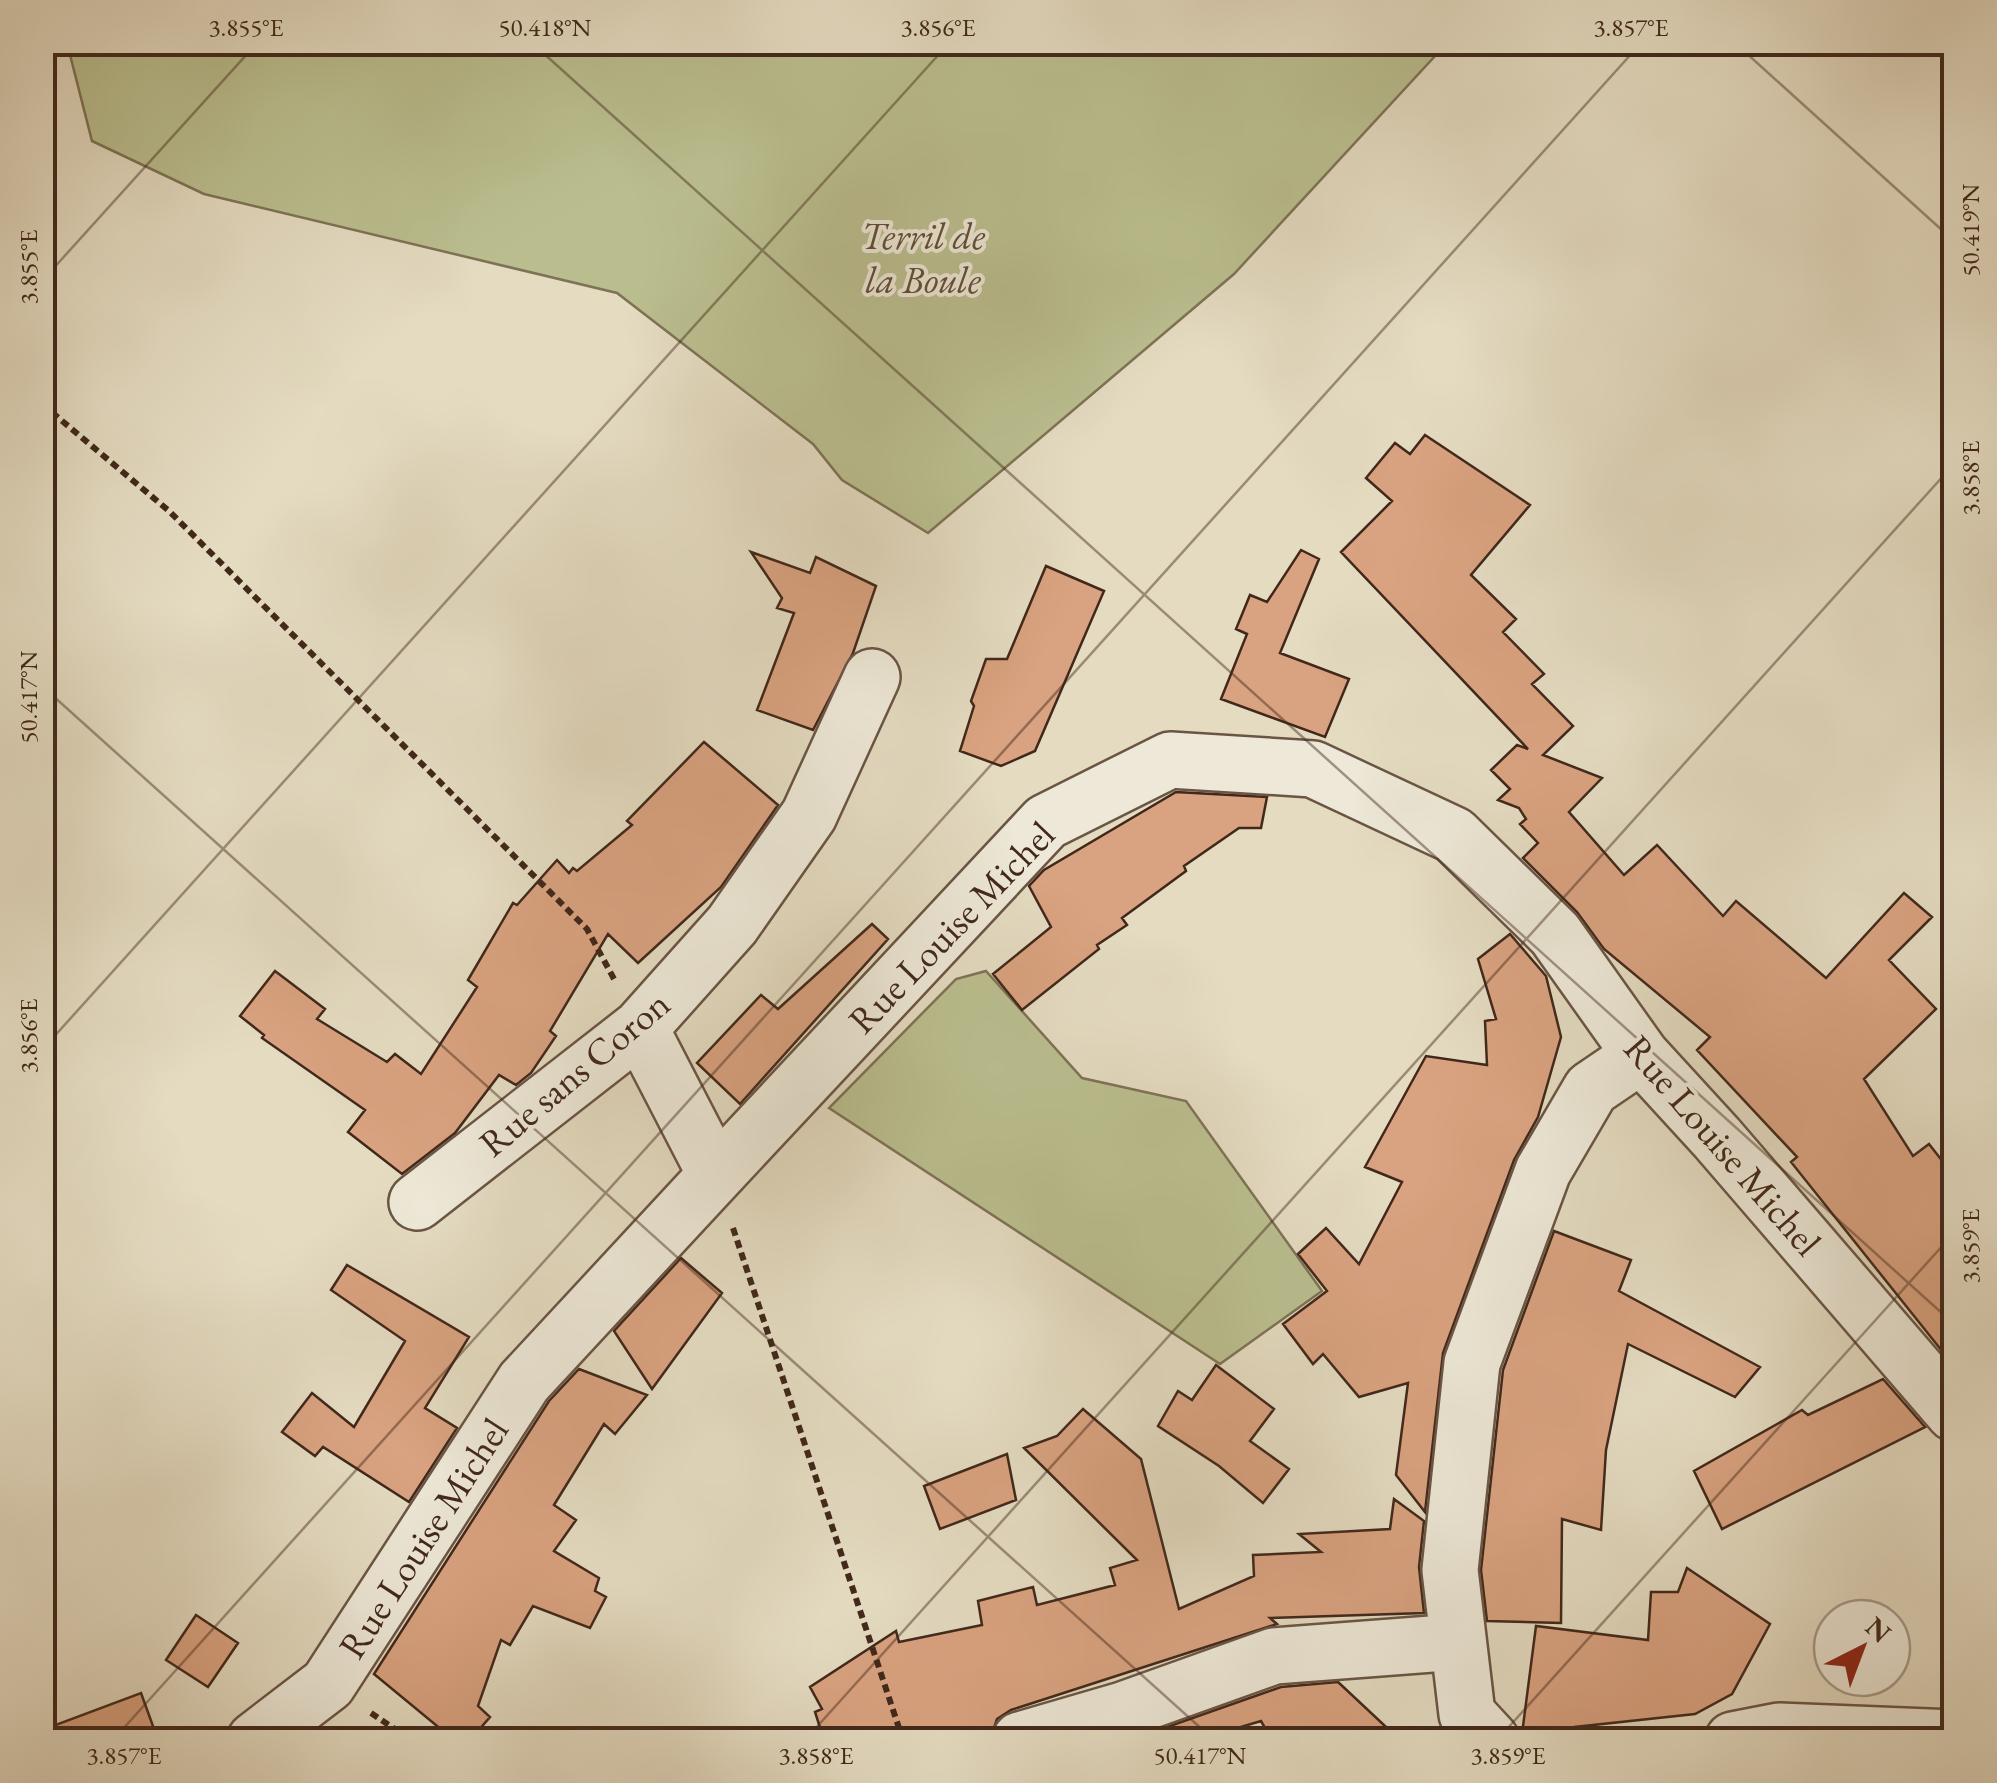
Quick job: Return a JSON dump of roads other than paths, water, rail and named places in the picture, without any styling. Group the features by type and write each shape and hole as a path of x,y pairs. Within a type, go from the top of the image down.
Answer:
{"street":[{"name":"Rue sans Coron","path":"417,1202 640,1028 732,925 809,815 872,677"},
{"name":"Rue Louise Michel","path":"255,1740 328,1684 524,1382 716,1175 1046,822 1170,760 1312,769 1454,835 1555,934 1640,1056 1718,1138 1954,1413"},
{"path":"640,1028 716,1175"},
{"path":"1491,1740 1467,1714 1450,1570 1472,1363 1543,1171 1592,1089 1640,1056"},
{"path":"1020,1740 1123,1710 1274,1656 1458,1642"},
{"path":"1733,1740 1779,1731 1954,1738"}],"park label":[{"name":"Terril de la Boule","path":"923,257"}]}
